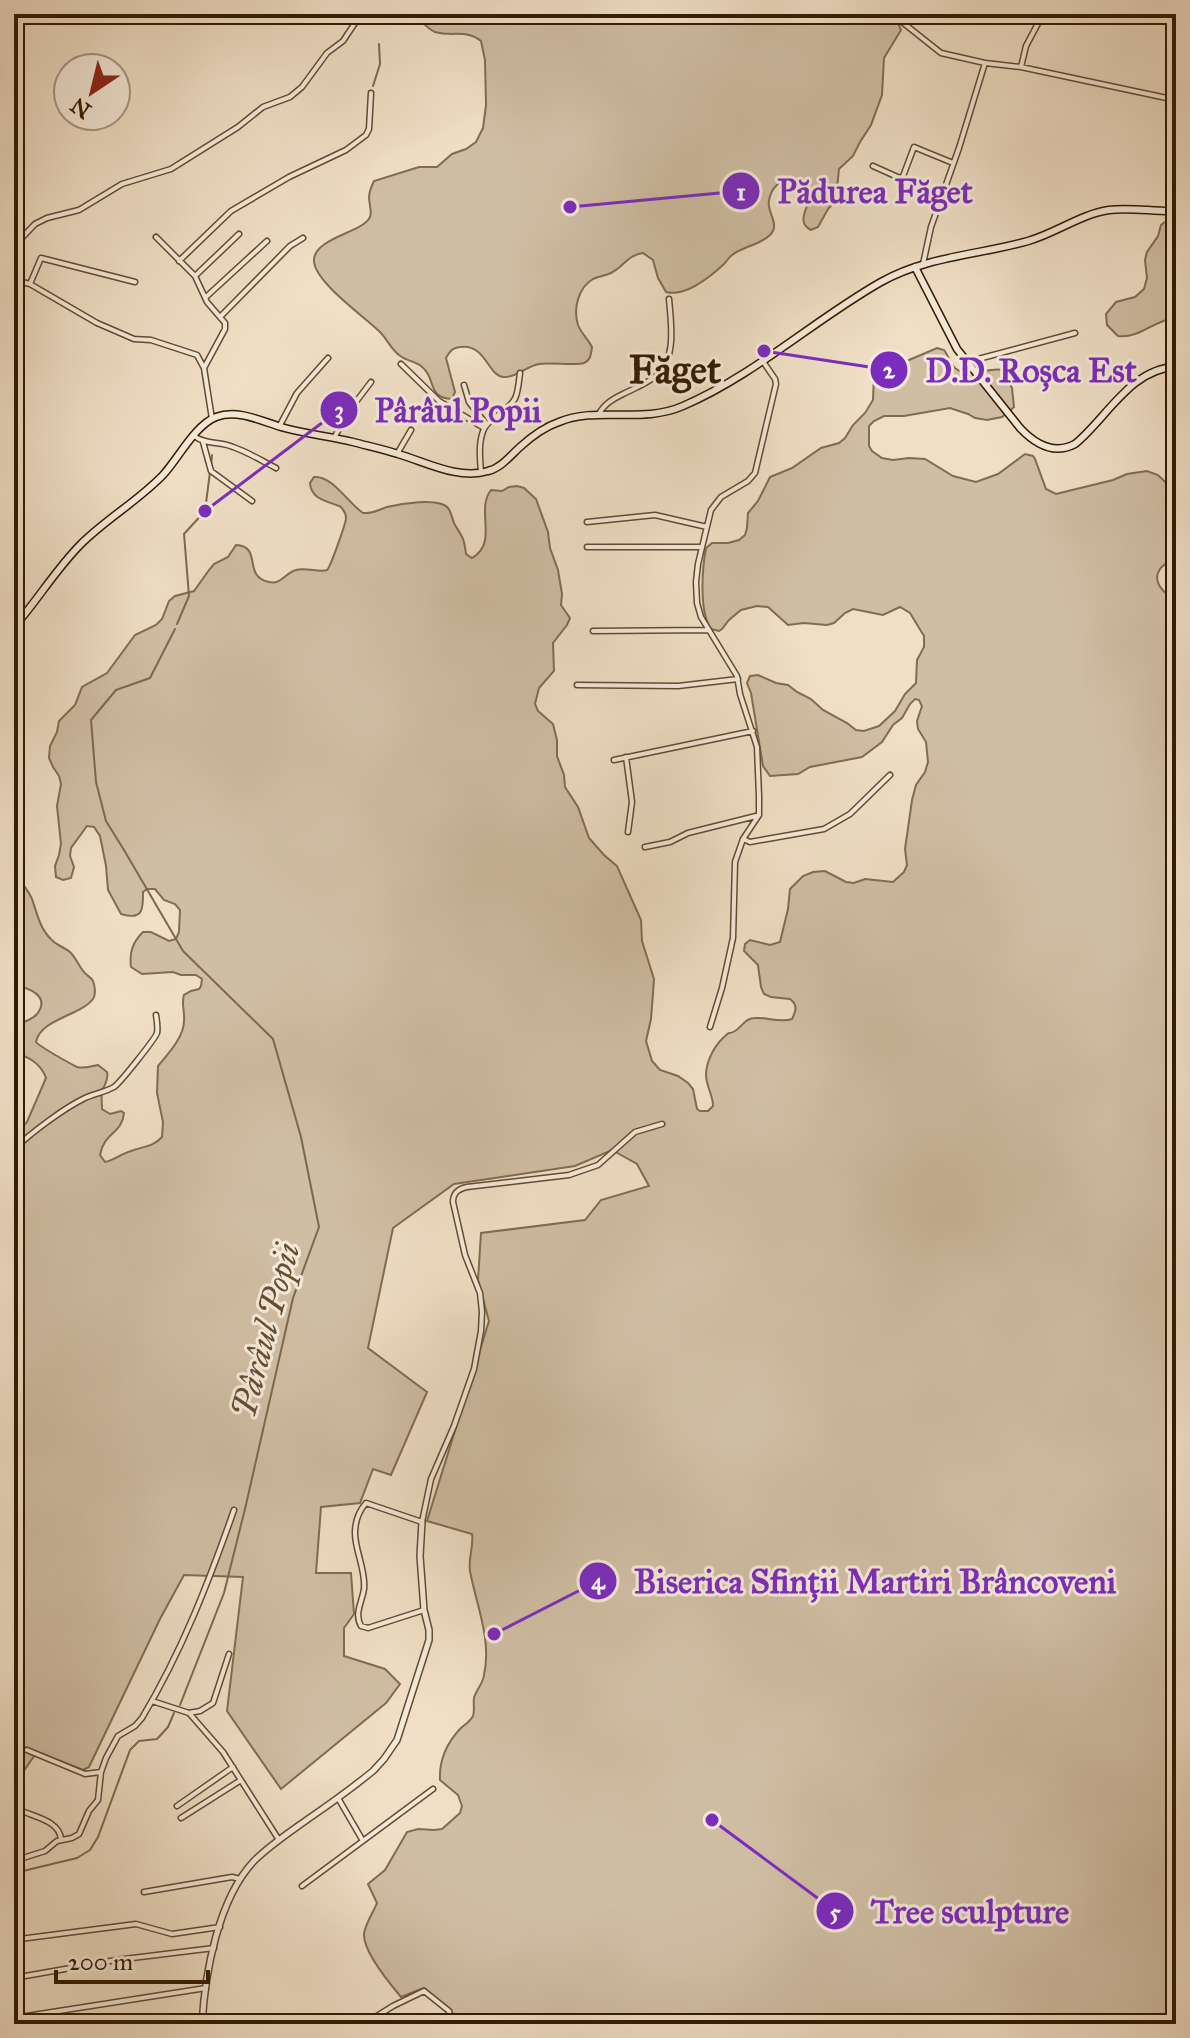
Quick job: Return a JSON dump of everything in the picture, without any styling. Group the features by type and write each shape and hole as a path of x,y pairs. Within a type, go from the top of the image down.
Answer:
{"main road":[{"path":"14,627 81,544 148,490 203,425 212,419 227,415 246,416 453,471 481,473 495,469 522,444 571,418 652,415 674,410 700,398 871,288 919,265 1026,242 1110,210 1176,211"},
{"path":"919,265 947,331 967,362 1027,435 1041,445 1057,449 1078,442 1141,379 1160,369 1176,367"}],"street":[{"path":"14,246 35,224 79,210 122,184 171,169 238,127 263,107 290,97 302,87 327,53 343,41 361,14"},
{"path":"892,14 941,53 1176,100"},
{"path":"1021,67 1026,46 1043,14"},
{"path":"919,265 985,63"},
{"path":"179,261 231,211 289,177 346,150 366,135 371,93"},
{"path":"873,166 902,179 914,147 953,163"},
{"path":"195,276 239,234"},
{"path":"156,237 195,276 207,302 225,323 225,329 204,368"},
{"path":"221,316 290,246 303,238"},
{"path":"206,297 267,241"},
{"path":"30,284 41,258 135,282"},
{"path":"14,280 30,284 97,323 134,339 151,340 197,355 204,368 212,419"},
{"path":"599,416 600,410 610,401 662,370 672,333 669,299"},
{"path":"967,362 1075,333"},
{"path":"279,427 297,393 328,358"},
{"path":"710,1027 733,938 735,862 743,839 759,815 759,775 757,747 738,679 701,617 696,582 711,510 721,497 748,481 755,473 776,384 762,360"},
{"path":"401,364 439,401 485,426"},
{"path":"481,473 479,450 485,426 514,403 520,373"},
{"path":"334,438 371,382"},
{"path":"464,385 469,402 485,426"},
{"path":"397,454 411,430"},
{"path":"194,436 203,442 233,447 276,468"},
{"path":"203,442 211,471 252,501"},
{"path":"587,522 655,515 707,527"},
{"path":"587,547 702,547"},
{"path":"593,631 708,630"},
{"path":"577,685 678,686 738,679"},
{"path":"614,760 753,731"},
{"path":"626,757 632,802 628,832"},
{"path":"743,839 750,842 824,829 850,814 890,775"},
{"path":"645,847 759,815"},
{"path":"14,1149 29,1135 83,1099 112,1089 120,1082 153,1041 158,1031 156,1015"},
{"path":"202,2024 214,1948 226,1908 240,1879 253,1862 279,1840 373,1771 384,1759 397,1740 429,1640 420,1556 422,1522 431,1479 474,1369 481,1331 480,1293 465,1255 454,1195 467,1187 569,1175 598,1165 635,1132 662,1124"},
{"path":"422,1522 366,1503 360,1513 355,1536 364,1581 357,1617 361,1626 368,1628 424,1610"},
{"path":"14,1863 45,1851 61,1839 72,1838 82,1830 89,1811 98,1800 106,1758 118,1736 135,1726 152,1701 187,1635 234,1510"},
{"path":"152,1701 189,1713 200,1711 213,1703 229,1654"},
{"path":"189,1713 219,1747 279,1840"},
{"path":"27,1750 78,1772 101,1772"},
{"path":"177,1806 233,1767"},
{"path":"181,1818 241,1780"},
{"path":"302,1886 433,1789"},
{"path":"338,1798 363,1841"},
{"path":"16,1808 56,1826 62,1834 61,1839"},
{"path":"144,1892 232,1877 240,1879"},
{"path":"20,1939 136,1924 172,1934 220,1927"},
{"path":"14,1978 116,1960 214,1948"},
{"path":"14,2018 206,1988"},
{"path":"364,2024 420,1992 426,1992 449,2011 452,2024"}],"shaded area":[{"path":"414,14 881,14 898,23 901,30 884,58 882,95 871,125 853,156 839,169 836,200 818,227 811,230 804,224 809,200 806,191 795,181 783,181 772,191 769,200 774,222 770,235 732,255 697,285 681,292 666,292 653,260 643,253 588,283 580,293 576,312 579,328 592,347 586,362 539,364 504,377 494,372 476,350 457,347 446,358 455,392 452,399 438,395 421,366 396,353 380,332 330,288 316,269 314,260 326,243 369,219 369,194 374,181 419,167 437,167 452,154 476,142 483,128 485,60 481,41 465,34 435,32"},
{"path":"1170,218 1176,218 1176,318 1133,335 1118,336 1107,325 1106,314 1116,302 1135,297 1144,289 1147,252 1158,236 1161,225"},
{"path":"937,348 944,350 953,366 966,373 1003,370 1012,388 1014,407 1002,417 987,420 950,408 904,416 884,416 869,426 869,446 882,458 925,459 953,476 976,482 998,474 1025,454 1033,456 1046,489 1056,494 1147,471 1158,475 1176,492 1176,556 1161,567 1157,579 1161,588 1176,603 1176,2024 456,2024 455,2015 424,1988 401,1997 372,1958 364,1934 377,1903 368,1884 385,1870 407,1832 442,1829 460,1813 462,1806 458,1795 440,1780 441,1766 451,1741 473,1716 474,1698 484,1675 485,1635 470,1571 472,1534 427,1521 489,1321 478,1280 481,1233 585,1220 601,1200 649,1186 637,1164 612,1150 575,1166 454,1184 393,1228 368,1348 427,1392 391,1475 373,1469 360,1503 321,1507 316,1573 351,1573 354,1614 344,1628 344,1656 385,1669 400,1684 386,1703 281,1789 227,1711 243,1577 184,1575 89,1767 83,1770 37,1752 23,1772 14,1793 14,1135 27,1122 46,1078 33,1061 14,1053 14,1026 35,1016 41,1002 40,997 31,991 14,986 14,874 30,895 46,933 70,952 94,983 93,999 45,1028 36,1042 77,1067 98,1065 107,1072 102,1109 110,1114 124,1113 120,1125 102,1147 100,1155 105,1162 151,1145 162,1137 163,1122 157,1093 158,1066 181,1033 184,995 199,989 202,979 196,975 173,972 142,974 131,967 132,948 143,932 151,932 169,941 176,939 180,910 175,904 164,900 155,889 147,889 143,892 141,912 134,916 121,914 108,890 100,836 94,827 87,826 71,848 74,867 71,878 63,880 56,877 55,866 61,844 57,806 61,784 49,758 50,746 59,721 75,705 82,687 107,673 135,635 162,619 169,601 175,596 194,591 214,564 228,557 236,545 249,550 256,574 269,582 277,582 296,570 327,570 346,516 341,507 313,493 310,483 314,477 327,480 363,513 409,503 443,505 448,508 463,538 466,554 472,558 484,544 485,507 491,490 502,491 517,486 524,488 536,499 548,532 558,570 561,605 570,618 553,643 554,671 539,688 535,704 538,711 553,724 565,787 578,807 589,838 617,866 641,920 642,941 654,979 646,1041 652,1061 660,1070 688,1083 693,1089 697,1109 708,1111 713,1106 706,1070 720,1041 749,1019 787,1020 792,1019 795,1011 790,999 764,994 758,965 744,951 745,944 750,940 770,945 780,942 790,889 803,876 825,871 846,882 865,879 893,882 904,872 912,800 928,762 926,742 917,721 922,706 915,699 882,742 862,757 810,767 798,774 770,776 763,766 747,683 750,676 758,675 788,685 856,730 864,731 879,726 916,683 917,660 924,647 924,636 910,613 900,607 883,615 853,609 827,625 788,625 768,607 757,606 741,610 719,631 711,629 703,601 706,548 712,543 739,540 745,535 748,513 770,477 845,438 873,400 874,373 878,366 909,360"}],"waterway":[{"name":"Pârâul Popii","path":"373,86 380,64 379,44"},
{"name":"Pârâul Popii","path":"211,466 212,455"},
{"name":"Pârâul Popii","path":"177,624 189,596 184,534 205,511 210,472"},
{"name":"Pârâul Popii","path":"175,629 150,678 116,690 91,720 96,782 106,821 183,951 273,1039 301,1137 319,1227 293,1298 224,1593 180,1705"},
{"name":"Pârâul Popii","path":"14,1881 23,1871 77,1858 90,1850 98,1837 130,1750 139,1741 157,1739 168,1727 174,1713"}],"place":[{"name":"Pădurea Făget","path":"570,207"},
{"name":"D.D. Roșca Est","path":"764,351"},
{"name":"Pârâul Popii","path":"205,511"},
{"name":"Biserica Sfinții Martiri Brâncoveni","path":"494,1634"},
{"name":"Tree sculpture","path":"712,1820"}],"district":[{"name":"Făget","path":"675,369"}]}
